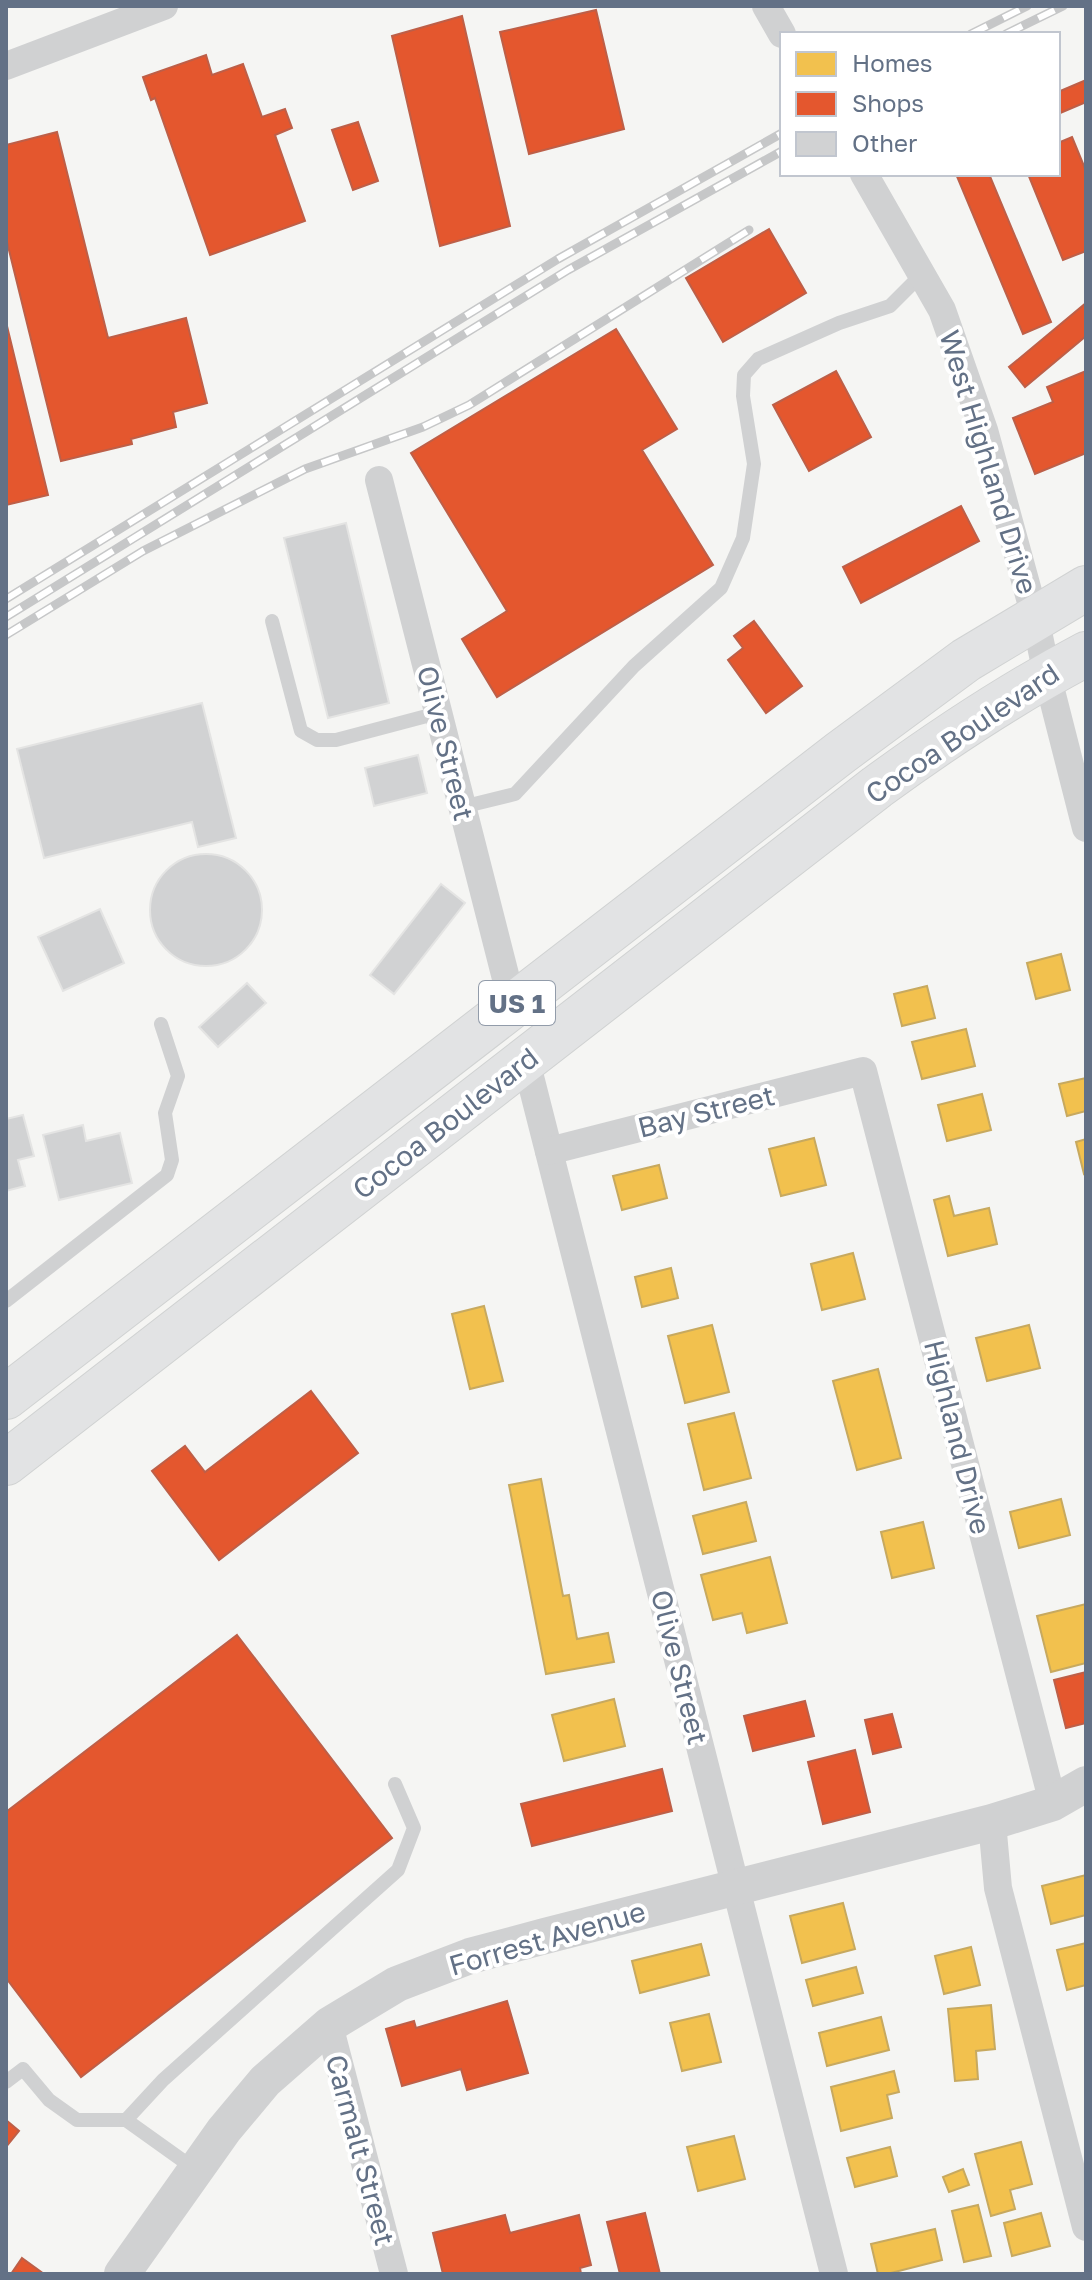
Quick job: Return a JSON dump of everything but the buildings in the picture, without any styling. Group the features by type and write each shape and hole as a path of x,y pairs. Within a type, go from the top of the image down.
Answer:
{"main road":[{"name":"Cocoa Boulevard","path":"6,1397 905,704 966,660 1086,588"},
{"name":"Cocoa Boulevard","path":"6,1463 877,787 977,717 1086,654"},
{"path":"526,1061 529,1038 551,1009 714,879 751,822"},
{"path":"237,1284 297,1216 496,1059 510,1033 513,1006"}],"street":[{"path":"6,66 164,6"},
{"path":"766,6 781,32"},
{"name":"West Highland Drive","path":"865,176 942,310 984,430 1035,617 1086,828"},
{"name":"Olive Street","path":"379,480 513,1006"},
{"name":"Olive Street","path":"526,1061 834,2274"},
{"name":"Bay Street","path":"549,1151 863,1071"},
{"name":"Highland Drive","path":"863,1071 1053,1803"},
{"name":"Forrest Avenue","path":"122,2274 224,2130 265,2081 329,2025 397,1984 470,1956 992,1822 1053,1803 1086,1784"},
{"path":"992,1822 998,1888 1086,2227"},
{"name":"Carmalt Street","path":"329,2025 394,2274"}],"lane":[{"path":"462,807 515,794 634,666 721,588 743,538 754,464 743,396 744,375 758,359 839,323 890,306 921,275"},
{"path":"272,621 301,731 317,740 336,740 438,713"},
{"path":"6,1301 167,1175 172,1160 165,1113 178,1076 161,1024"},
{"path":"126,2120 163,2080 398,1870 414,1828 395,1784"},
{"path":"6,2082 23,2069 49,2100 77,2120 126,2120 196,2170"}],"railway":[{"path":"975,32 1027,6"},
{"path":"1010,32 1063,6"},
{"path":"6,599 558,259 780,134"},
{"path":"6,617 568,270 780,152"},
{"path":"6,635 143,551 305,469 423,427 469,405 749,230"}]}
